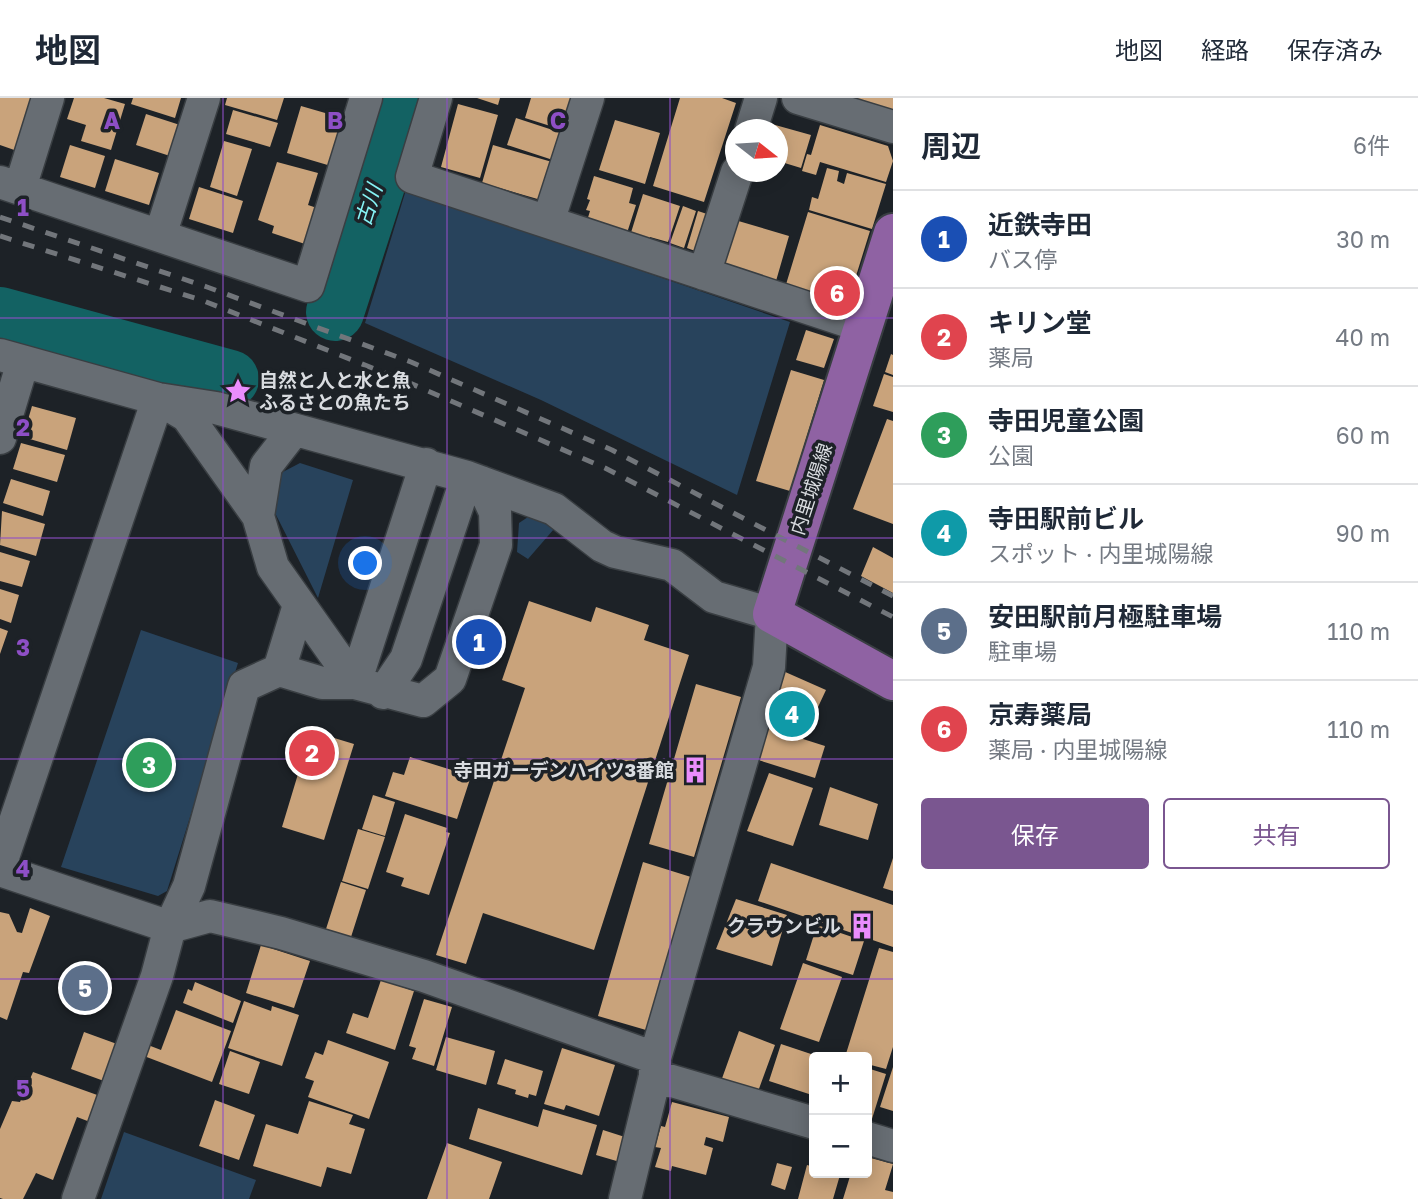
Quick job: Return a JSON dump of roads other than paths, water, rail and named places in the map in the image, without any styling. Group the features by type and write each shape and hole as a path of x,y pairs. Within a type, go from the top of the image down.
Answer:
{"main road":[{"name":"内里城陽線","path":"772,614 865,327 887,271 893,233"},
{"path":"772,614 893,681"}],"street":[{"path":"48,98 10,185 308,286 366,98"},
{"path":"160,236 204,98"},
{"path":"436,98 412,177 865,327"},
{"path":"548,222 588,98"},
{"path":"754,119 761,98"},
{"path":"798,98 893,127"},
{"path":"704,274 734,182"},
{"path":"0,438 12,359 158,399 216,408 474,479 554,509 609,549 672,565 714,597 772,614 769,667 655,1067 625,1199"},
{"path":"158,399 187,416 258,516 273,567 299,605 369,688"},
{"path":"158,399 0,868 170,927 210,916 281,933 424,976 655,1067 809,1121"},
{"path":"258,516 266,466 294,430"},
{"path":"369,688 426,464"},
{"path":"78,1199 157,976 170,927 189,886 244,686 279,670 322,683 369,688 424,701 450,679 496,545 495,512 474,479"},
{"path":"369,688 406,659 474,479"},
{"path":"279,670 291,640 299,605"},
{"path":"872,1140 893,1146"}],"waterway":[{"name":"古川","path":"335,312 404,98"},
{"path":"0,316 230,379"}],"railway":[{"path":"0,217 207,287 411,362 612,450 893,596"},
{"path":"0,236 204,301 405,381 605,468 893,617"}],"place":[{"name":"京寿薬局","path":"837,293"},
{"name":"自然と人と水と魚 ふるさとの魚たち","path":"238,391"},
{"name":"近鉄寺田","path":"479,642"},
{"name":"寺田駅前ビル","path":"792,714"},
{"name":"キリン堂","path":"312,753"},
{"name":"寺田児童公園","path":"149,765"},
{"name":"寺田ガーデンハイツ3番館","path":"695,770"},
{"name":"クラウンビル","path":"862,926"},
{"name":"安田駅前月極駐車場","path":"85,988"}]}
